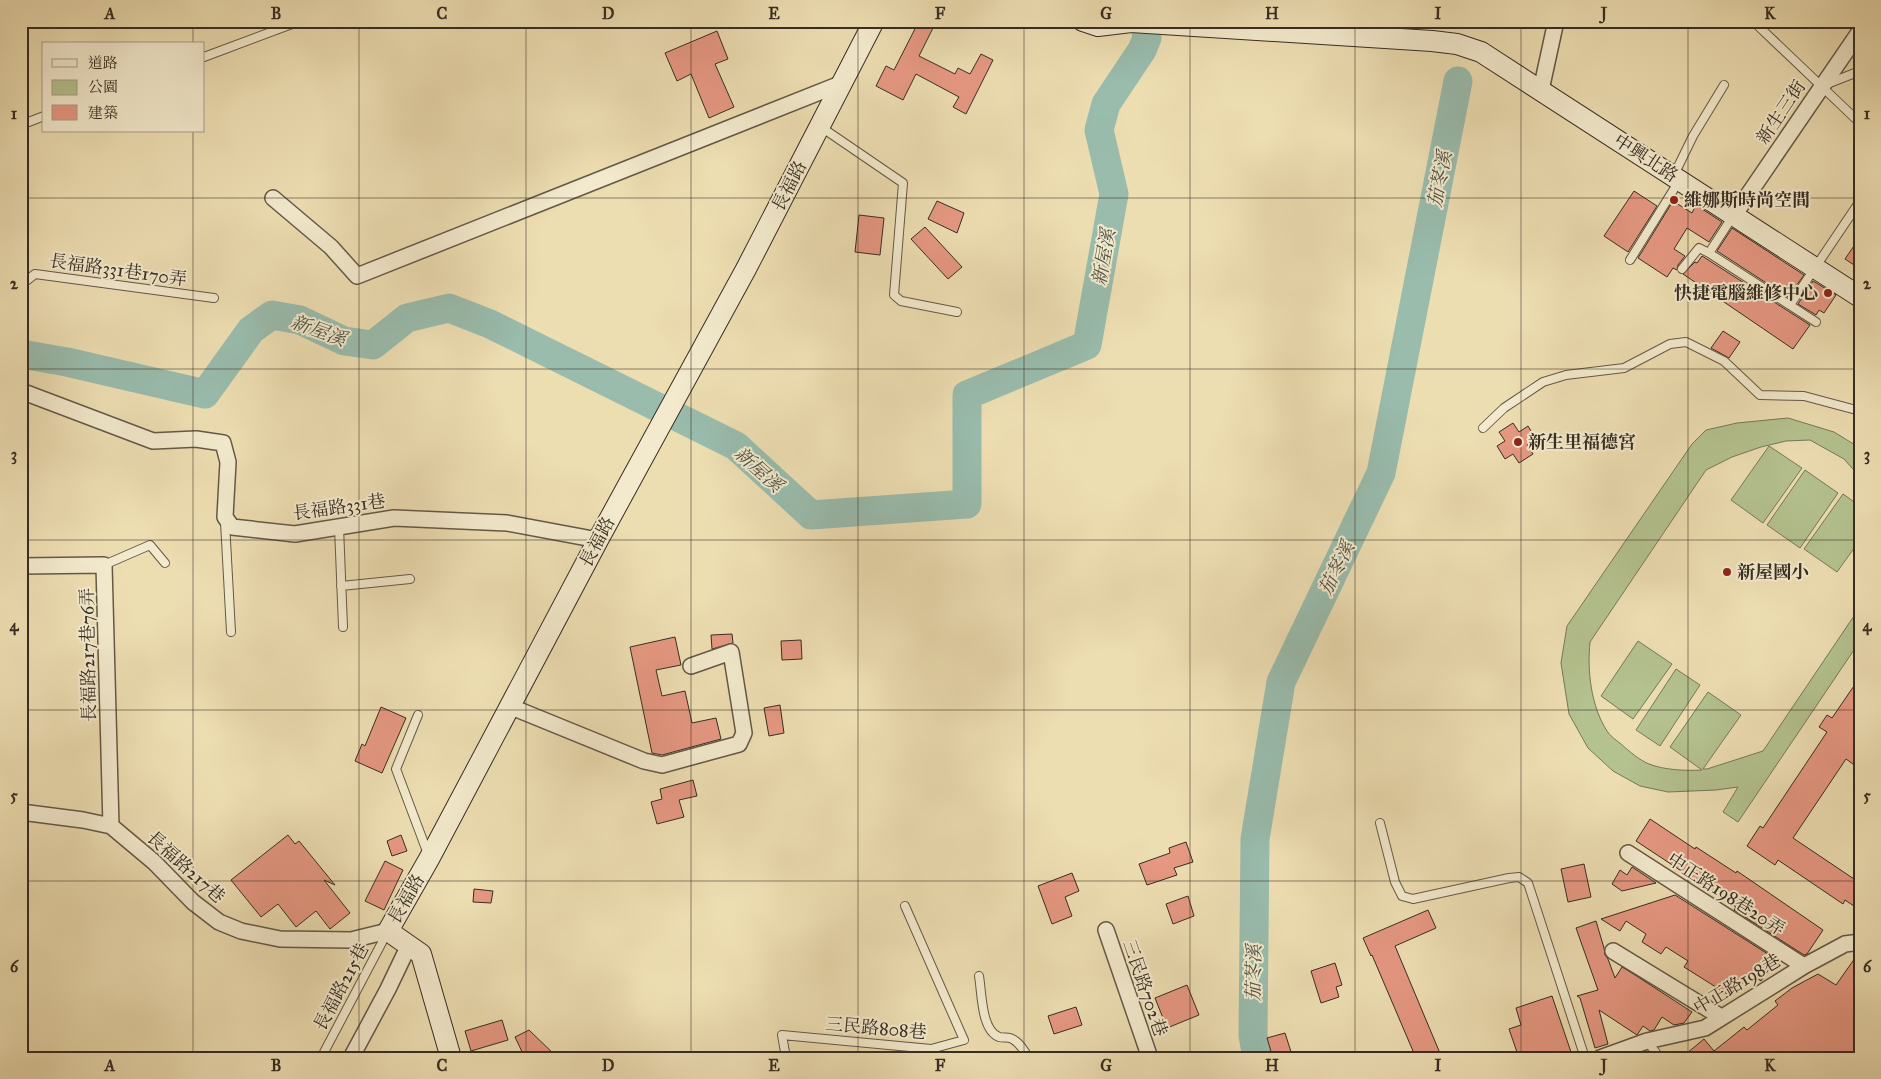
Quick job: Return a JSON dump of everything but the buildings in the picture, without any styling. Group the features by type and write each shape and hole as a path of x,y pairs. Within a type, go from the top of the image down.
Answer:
{"street":[{"name":"長福路","path":"451,1058 421,954 388,931 429,859 598,540 746,269 874,21"},
{"name":"中興北路","path":"1083,21 1098,26 1131,22 1457,44 1481,52 1735,214 1860,297"},
{"path":"1541,90 1556,21"},
{"name":"新生三街","path":"1735,214 1860,31"},
{"path":"273,198 331,247 357,276 840,84"},
{"path":"21,391 153,441 196,439 222,443 228,462 225,518"},
{"name":"長福路331巷","path":"225,518 232,527 295,534 394,518 506,523 598,540"},
{"name":"長福路217巷76弄","path":"21,566 104,565 111,826"},
{"path":"509,706 644,761 662,765 739,744 744,733 731,652 690,666"},
{"name":"長福路217巷","path":"21,812 83,820 111,826 154,862 193,902 219,922 241,932 280,939 350,940 388,931"},
{"name":"中正路198巷20弄","path":"1628,853 1804,966"},
{"name":"三民路702巷","path":"1106,930 1150,1058"},
{"name":"中正路198巷","path":"1600,1058 1647,1041 1705,1028 1804,966 1845,944 1860,942"},
{"path":"350,1058 409,945"},
{"path":"1613,951 1721,1017"}],"lane":[{"path":"205,57 300,21"},
{"path":"1753,21 1860,123"},
{"path":"1821,87 1860,71"},
{"path":"1630,260 1677,177 1693,136 1724,85"},
{"path":"21,125 42,117"},
{"path":"820,126 903,184 894,295 901,301 957,312"},
{"path":"1790,305 1860,201"},
{"path":"1709,253 1735,214"},
{"path":"1682,269 1699,248 1816,322"},
{"name":"長福路331巷170弄","path":"21,286 35,274 214,298"},
{"path":"1483,428 1504,408 1543,382 1566,375 1624,368 1670,344 1686,342 1724,361 1760,396 1804,396 1860,411"},
{"path":"225,518 231,632"},
{"path":"339,527 343,628"},
{"path":"104,565 150,544 165,563"},
{"path":"341,586 410,579"},
{"path":"418,715 396,769 429,859"},
{"path":"1380,823 1395,882 1402,896 1413,899 1509,878 1519,877 1528,883 1585,1058"},
{"name":"三民路808巷","path":"786,1058 782,1035 931,1049 964,1040 905,906"},
{"name":"長福路215巷","path":"321,1058 388,931"},
{"path":"979,976 985,1021 992,1032 1000,1038 1010,1038 1020,1044 1029,1058"},
{"path":"1647,1041 1660,1058"}],"green space":[{"path":"1788,418 1834,432 1860,448 1860,477 1844,459 1810,440 1786,441 1761,447 1732,457 1706,470 1590,642 1591,688 1597,711 1610,735 1634,755 1649,764 1675,770 1702,770 1670,747 1708,692 1741,715 1703,769 1763,751 1860,607 1860,641 1738,822 1723,812 1738,787 1668,792 1640,786 1613,771 1588,748 1569,714 1561,663 1567,626 1692,444 1706,430 1737,423"},
{"path":"1769,446 1802,468 1763,523 1731,500"},
{"path":"1805,470 1838,493 1800,548 1767,525"},
{"path":"1843,494 1860,506 1860,540 1837,572 1804,549"},
{"path":"1638,641 1672,664 1633,719 1601,696"},
{"path":"1676,669 1700,685 1660,746 1636,730"}],"waterway":[{"name":"新屋溪","path":"21,354 67,362 205,394 251,330 272,315 300,320 344,341 373,345 407,318 449,308 490,324 736,446 811,515 967,504 967,395 1087,345 1114,194 1099,130 1106,104 1142,50 1147,38 1145,21"},
{"name":"茄苳溪","path":"1257,1058 1253,1035 1255,839 1281,682 1381,473 1458,81"}],"place":[{"name":"維娜斯時尚空間","path":"1674,200"},
{"name":"快捷電腦維修中心","path":"1828,293"},
{"name":"新生里福德宮","path":"1518,442"},
{"name":"新屋國小","path":"1727,572"}]}
